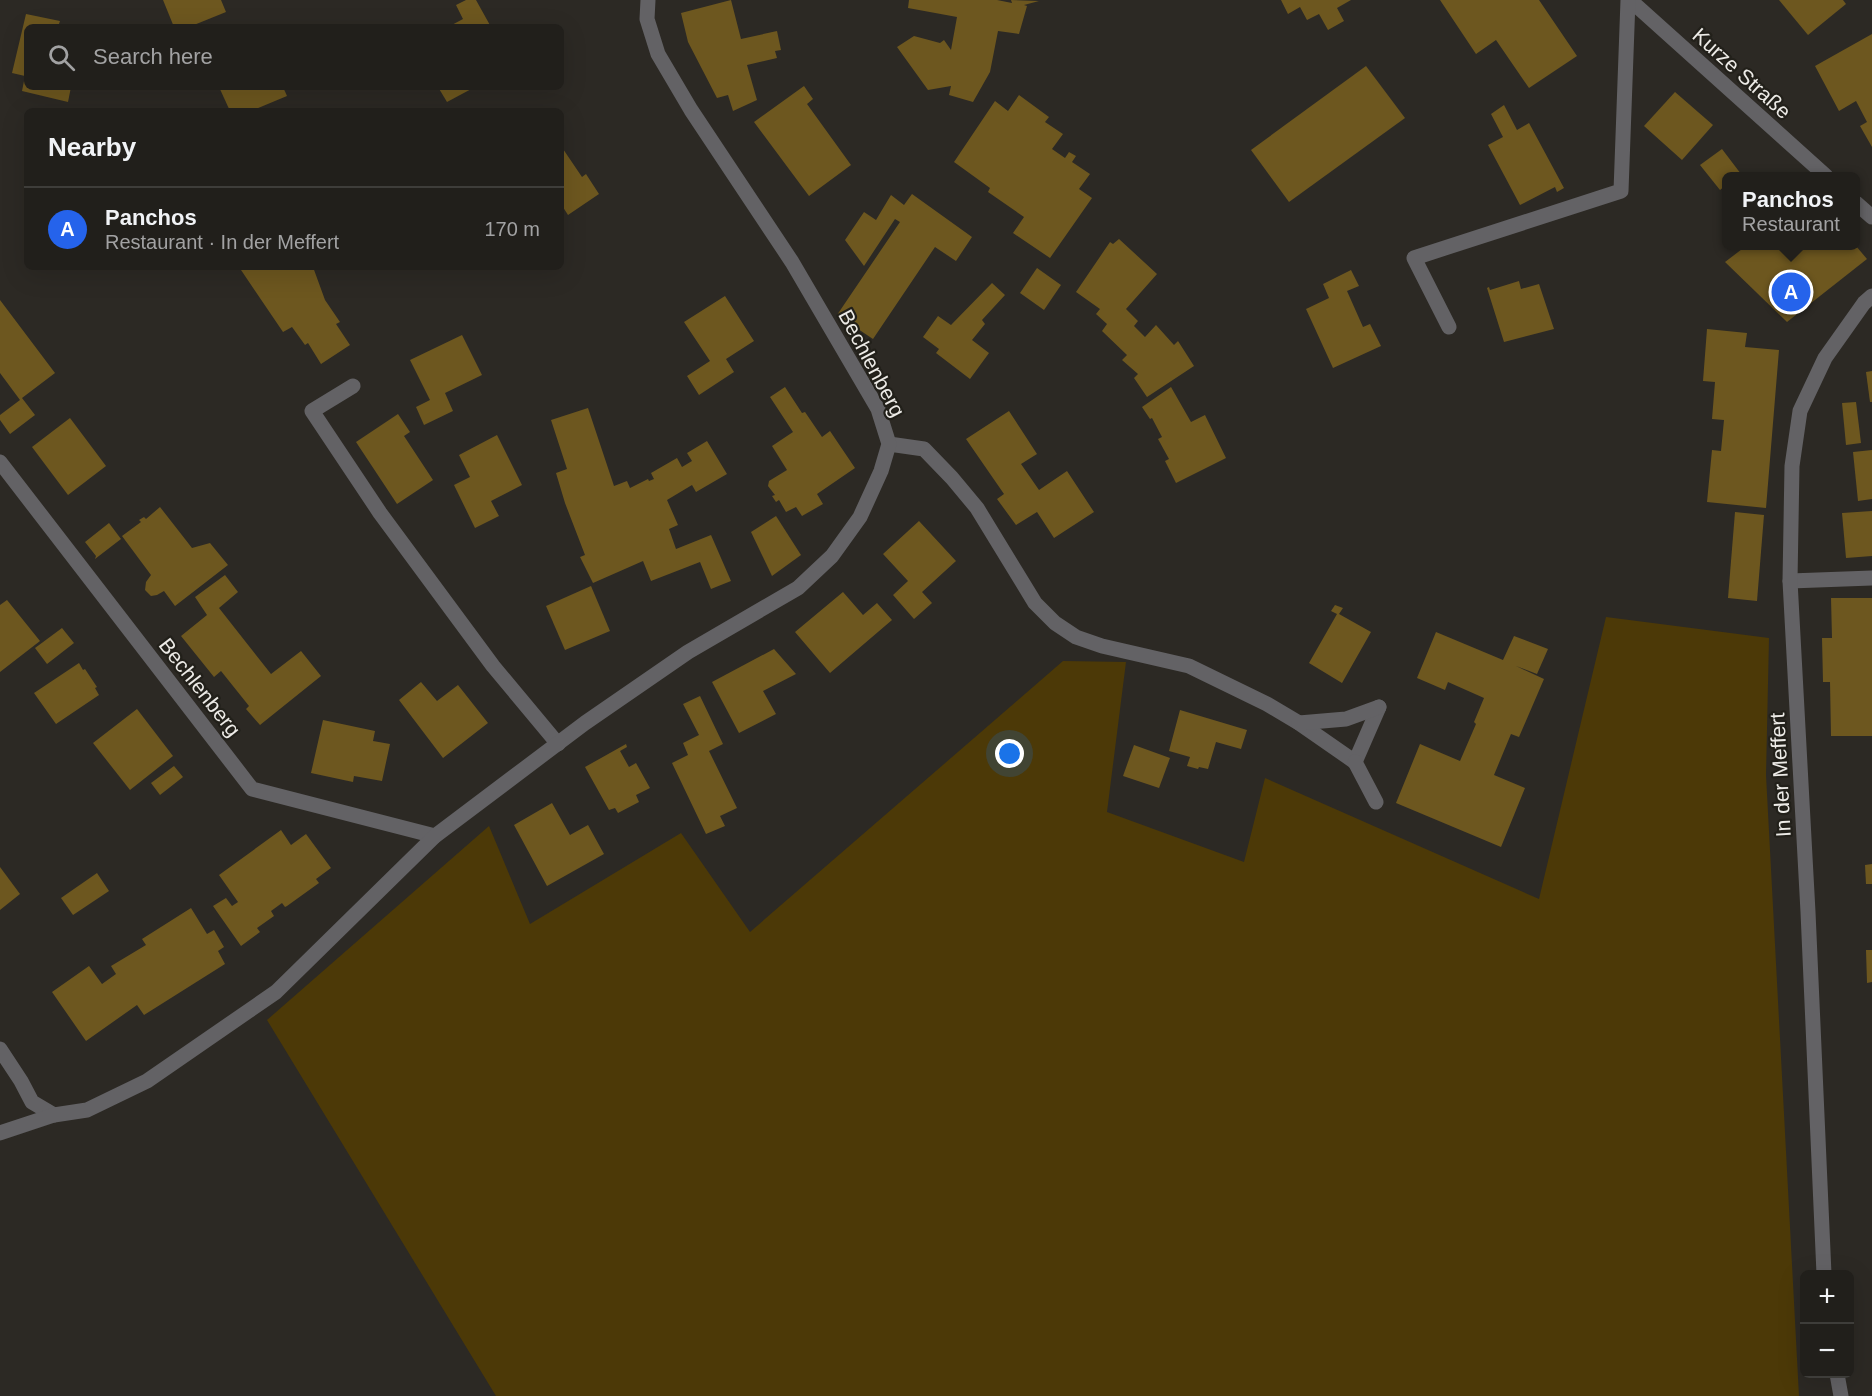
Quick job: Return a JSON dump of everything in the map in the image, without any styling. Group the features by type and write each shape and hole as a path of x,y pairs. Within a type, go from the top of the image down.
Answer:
{"street":[{"name":"Bechlenberg","path":"0,1132 54,1115 87,1110 147,1081 276,992 435,836 558,744 688,652 798,588 832,556 860,517 881,471 889,444 878,409 792,262 691,110 658,54 647,19 648,0"},
{"path":"1449,327 1414,258 1621,191 1629,0"},
{"name":"Kurze Straße","path":"1629,0 1820,172"},
{"path":"1860,206 1872,217"},
{"name":"In der Meffert","path":"1824,1270 1790,581 1791,466 1800,411 1825,358 1864,303 1872,296"},
{"path":"352,386 312,411 380,513 493,666 558,744"},
{"path":"889,444 924,449 952,478 977,508 1035,603 1055,623 1076,637 1102,646 1189,666 1231,685 1299,723 1355,762 1376,801"},
{"name":"Bechlenberg","path":"0,462 252,789 435,836"},
{"path":"1790,581 1872,578"},
{"path":"1299,723 1346,719 1379,707 1355,762"},
{"path":"0,1049 32,1102 54,1115"},
{"path":"1838,1378 1841,1396"}],"shaded area":[{"path":"1606,617 1769,638 1766,775 1799,1396 496,1396 267,1020 489,826 530,924 681,833 750,932 1063,661 1126,662 1107,812 1244,862 1265,778 1539,899"}],"building":[{"path":"163,0 221,0 226,12 196,24 173,24"},
{"path":"466,0 476,0 489,24 454,24 463,19 456,5"},
{"path":"731,0 741,39 777,31 781,50 775,51 777,58 747,65 757,100 733,111 728,95 717,98 688,42 681,13"},
{"path":"909,0 997,0 1012,3 1011,0 1039,1 1024,5 1027,6 1019,34 998,31 990,72 973,102 949,95 951,86 928,90 897,47 914,36 940,43 944,40 951,50 957,17 908,8"},
{"path":"1281,0 1351,0 1337,8 1344,21 1328,30 1319,14 1307,20 1300,7 1288,14"},
{"path":"1440,0 1539,0 1577,56 1529,88 1496,40 1476,54"},
{"path":"1779,0 1843,0 1846,4 1808,35"},
{"path":"26,14 60,21 59,24 24,24 24,76 12,73"},
{"path":"1872,34 1872,147 1860,126 1867,122 1856,101 1839,111 1815,66"},
{"path":"1366,66 1405,118 1289,202 1251,150"},
{"path":"24,81 24,90 70,90 68,102 22,91"},
{"path":"804,86 813,99 807,104 851,165 809,196 754,122"},
{"path":"220,90 284,90 287,96 258,108 229,108"},
{"path":"440,90 469,90 447,102"},
{"path":"1675,92 1713,125 1682,160 1644,126"},
{"path":"1019,95 1049,117 1045,122 1063,134 1052,149 1065,158 1069,152 1076,156 1072,162 1090,174 1079,189 1092,198 1050,258 1013,233 1024,217 988,192 990,188 954,162 995,101 1008,111"},
{"path":"1504,105 1517,130 1529,123 1564,188 1557,192 1555,187 1520,205 1488,145 1503,137 1491,114"},
{"path":"1722,149 1739,172 1722,172 1722,188 1720,190 1700,165"},
{"path":"564,150 582,177 586,174 599,194 568,215 564,209"},
{"path":"912,194 972,237 956,261 935,247 873,339 837,315 900,222 895,219 864,266 845,240 864,212 876,220 891,195 904,205"},
{"path":"1119,239 1157,274 1126,309 1138,321 1134,326 1145,337 1156,325 1174,345 1178,341 1194,366 1147,397 1134,378 1138,374 1122,360 1127,355 1102,331 1107,324 1096,314 1100,309 1076,292 1110,242 1113,244"},
{"path":"1741,250 1859,250 1867,259 1787,322 1725,262"},
{"path":"1037,268 1061,285 1044,310 1020,293"},
{"path":"241,270 314,270 325,300 340,322 336,324 350,345 321,364 308,343 305,345 292,327 283,332"},
{"path":"1351,270 1359,286 1347,291 1363,327 1370,324 1381,346 1333,368 1306,309 1329,298 1323,284"},
{"path":"1519,281 1521,289 1539,284 1554,329 1504,342 1487,288 1489,287 1490,290"},
{"path":"992,283 1005,295 982,320 985,324 972,340 989,353 970,379 936,353 939,349 923,337 938,316 951,325"},
{"path":"725,296 754,341 726,359 734,372 699,395 687,376 710,361 684,322"},
{"path":"0,300 55,373 22,398 35,415 10,434 0,420 0,415 20,400 0,373"},
{"path":"1707,329 1747,333 1745,347 1779,350 1766,508 1707,502 1712,450 1721,451 1724,420 1712,419 1715,382 1703,381"},
{"path":"462,335 482,375 445,393 453,411 424,425 416,407 430,400 410,360"},
{"path":"1872,371 1872,402 1870,402 1866,372"},
{"path":"785,387 802,413 805,412 822,437 830,431 855,468 817,494 823,504 802,516 796,507 786,512 779,500 776,502 772,496 775,495 768,486 769,481 787,470 772,446 793,432 770,397"},
{"path":"1171,387 1191,422 1205,415 1226,458 1176,483 1165,461 1169,459 1158,439 1162,437 1152,418 1150,419 1142,407"},
{"path":"1856,402 1861,443 1846,445 1842,403"},
{"path":"588,408 614,486 627,481 630,488 648,479 649,481 654,479 651,473 677,458 682,467 692,461 687,453 707,441 727,474 696,492 692,485 667,500 678,525 669,529 676,549 711,535 731,581 711,589 700,562 651,581 643,561 593,583 580,557 585,555 556,473 567,469 551,420"},
{"path":"1009,411 1037,454 1021,464 1039,490 1067,471 1094,512 1054,538 1037,512 1016,525 997,499 1004,494 966,439"},
{"path":"398,414 410,432 404,436 433,480 397,504 356,442"},
{"path":"70,418 106,466 68,495 32,447"},
{"path":"497,435 522,485 491,501 499,516 475,528 454,485 470,477 459,455"},
{"path":"1872,450 1872,499 1858,501 1853,452"},
{"path":"160,507 192,548 210,543 228,565 175,606 164,591 151,596 145,590 146,582 151,575 122,536 141,522 139,520 144,517 146,519"},
{"path":"1872,511 1872,556 1846,558 1842,513"},
{"path":"1735,512 1764,515 1757,601 1728,598"},
{"path":"776,516 801,555 772,576 751,532"},
{"path":"919,521 956,561 922,592 932,603 914,619 893,595 908,581 883,554"},
{"path":"109,523 121,539 95,559 96,556 85,542"},
{"path":"225,575 238,592 219,608 271,674 301,651 321,676 260,725 246,709 249,706 221,671 214,677 181,636 207,615 195,597"},
{"path":"591,586 610,631 565,650 546,606"},
{"path":"843,592 863,615 877,603 892,620 830,673 795,632"},
{"path":"1831,598 1872,598 1872,736 1831,736 1830,682 1823,682 1822,638 1832,638"},
{"path":"7,600 40,641 0,672 0,605"},
{"path":"1335,605 1343,608 1339,614 1371,632 1342,683 1309,663 1337,614 1331,611"},
{"path":"62,628 74,643 47,664 35,648"},
{"path":"1436,632 1503,660 1514,636 1548,649 1537,674 1516,666 1544,679 1519,737 1511,734 1494,775 1525,788 1501,847 1396,803 1420,744 1460,761 1484,698 1448,682 1445,690 1417,678"},
{"path":"774,649 796,674 763,691 776,714 739,733 712,682"},
{"path":"79,663 97,687 95,688 99,695 56,724 34,693"},
{"path":"421,682 437,701 458,685 488,723 443,758 399,700"},
{"path":"700,696 723,744 709,751 737,808 720,816 725,826 706,834 672,763 688,755 683,743 699,735 683,704"},
{"path":"137,709 173,756 130,790 93,743"},
{"path":"1180,710 1247,730 1241,749 1216,742 1208,769 1187,766 1190,757 1169,751"},
{"path":"323,720 375,731 373,741 390,744 382,781 354,776 353,782 311,773"},
{"path":"626,744 627,747 620,751 629,767 636,763 650,788 636,795 639,802 618,813 615,808 609,810 585,767"},
{"path":"1134,745 1170,758 1159,788 1123,776"},
{"path":"174,766 183,777 160,795 151,783"},
{"path":"552,803 570,835 588,825 604,854 547,886 514,825"},
{"path":"281,830 291,845 306,834 331,868 316,879 319,883 287,906 285,907 282,903 271,911 274,916 257,928 260,932 241,946 213,906 226,898 232,906 238,902 219,875"},
{"path":"1872,864 1872,884 1866,884 1865,865"},
{"path":"0,867 20,894 0,910"},
{"path":"97,873 109,891 73,915 61,898"},
{"path":"191,908 207,934 214,930 224,947 218,951 225,964 144,1015 137,1005 86,1041 52,992 89,966 102,984 116,974 111,966 146,945 142,939"},
{"path":"1866,950 1872,950 1872,982 1867,983"}],"place":[{"name":"Panchos","path":"1791,292"}]}
